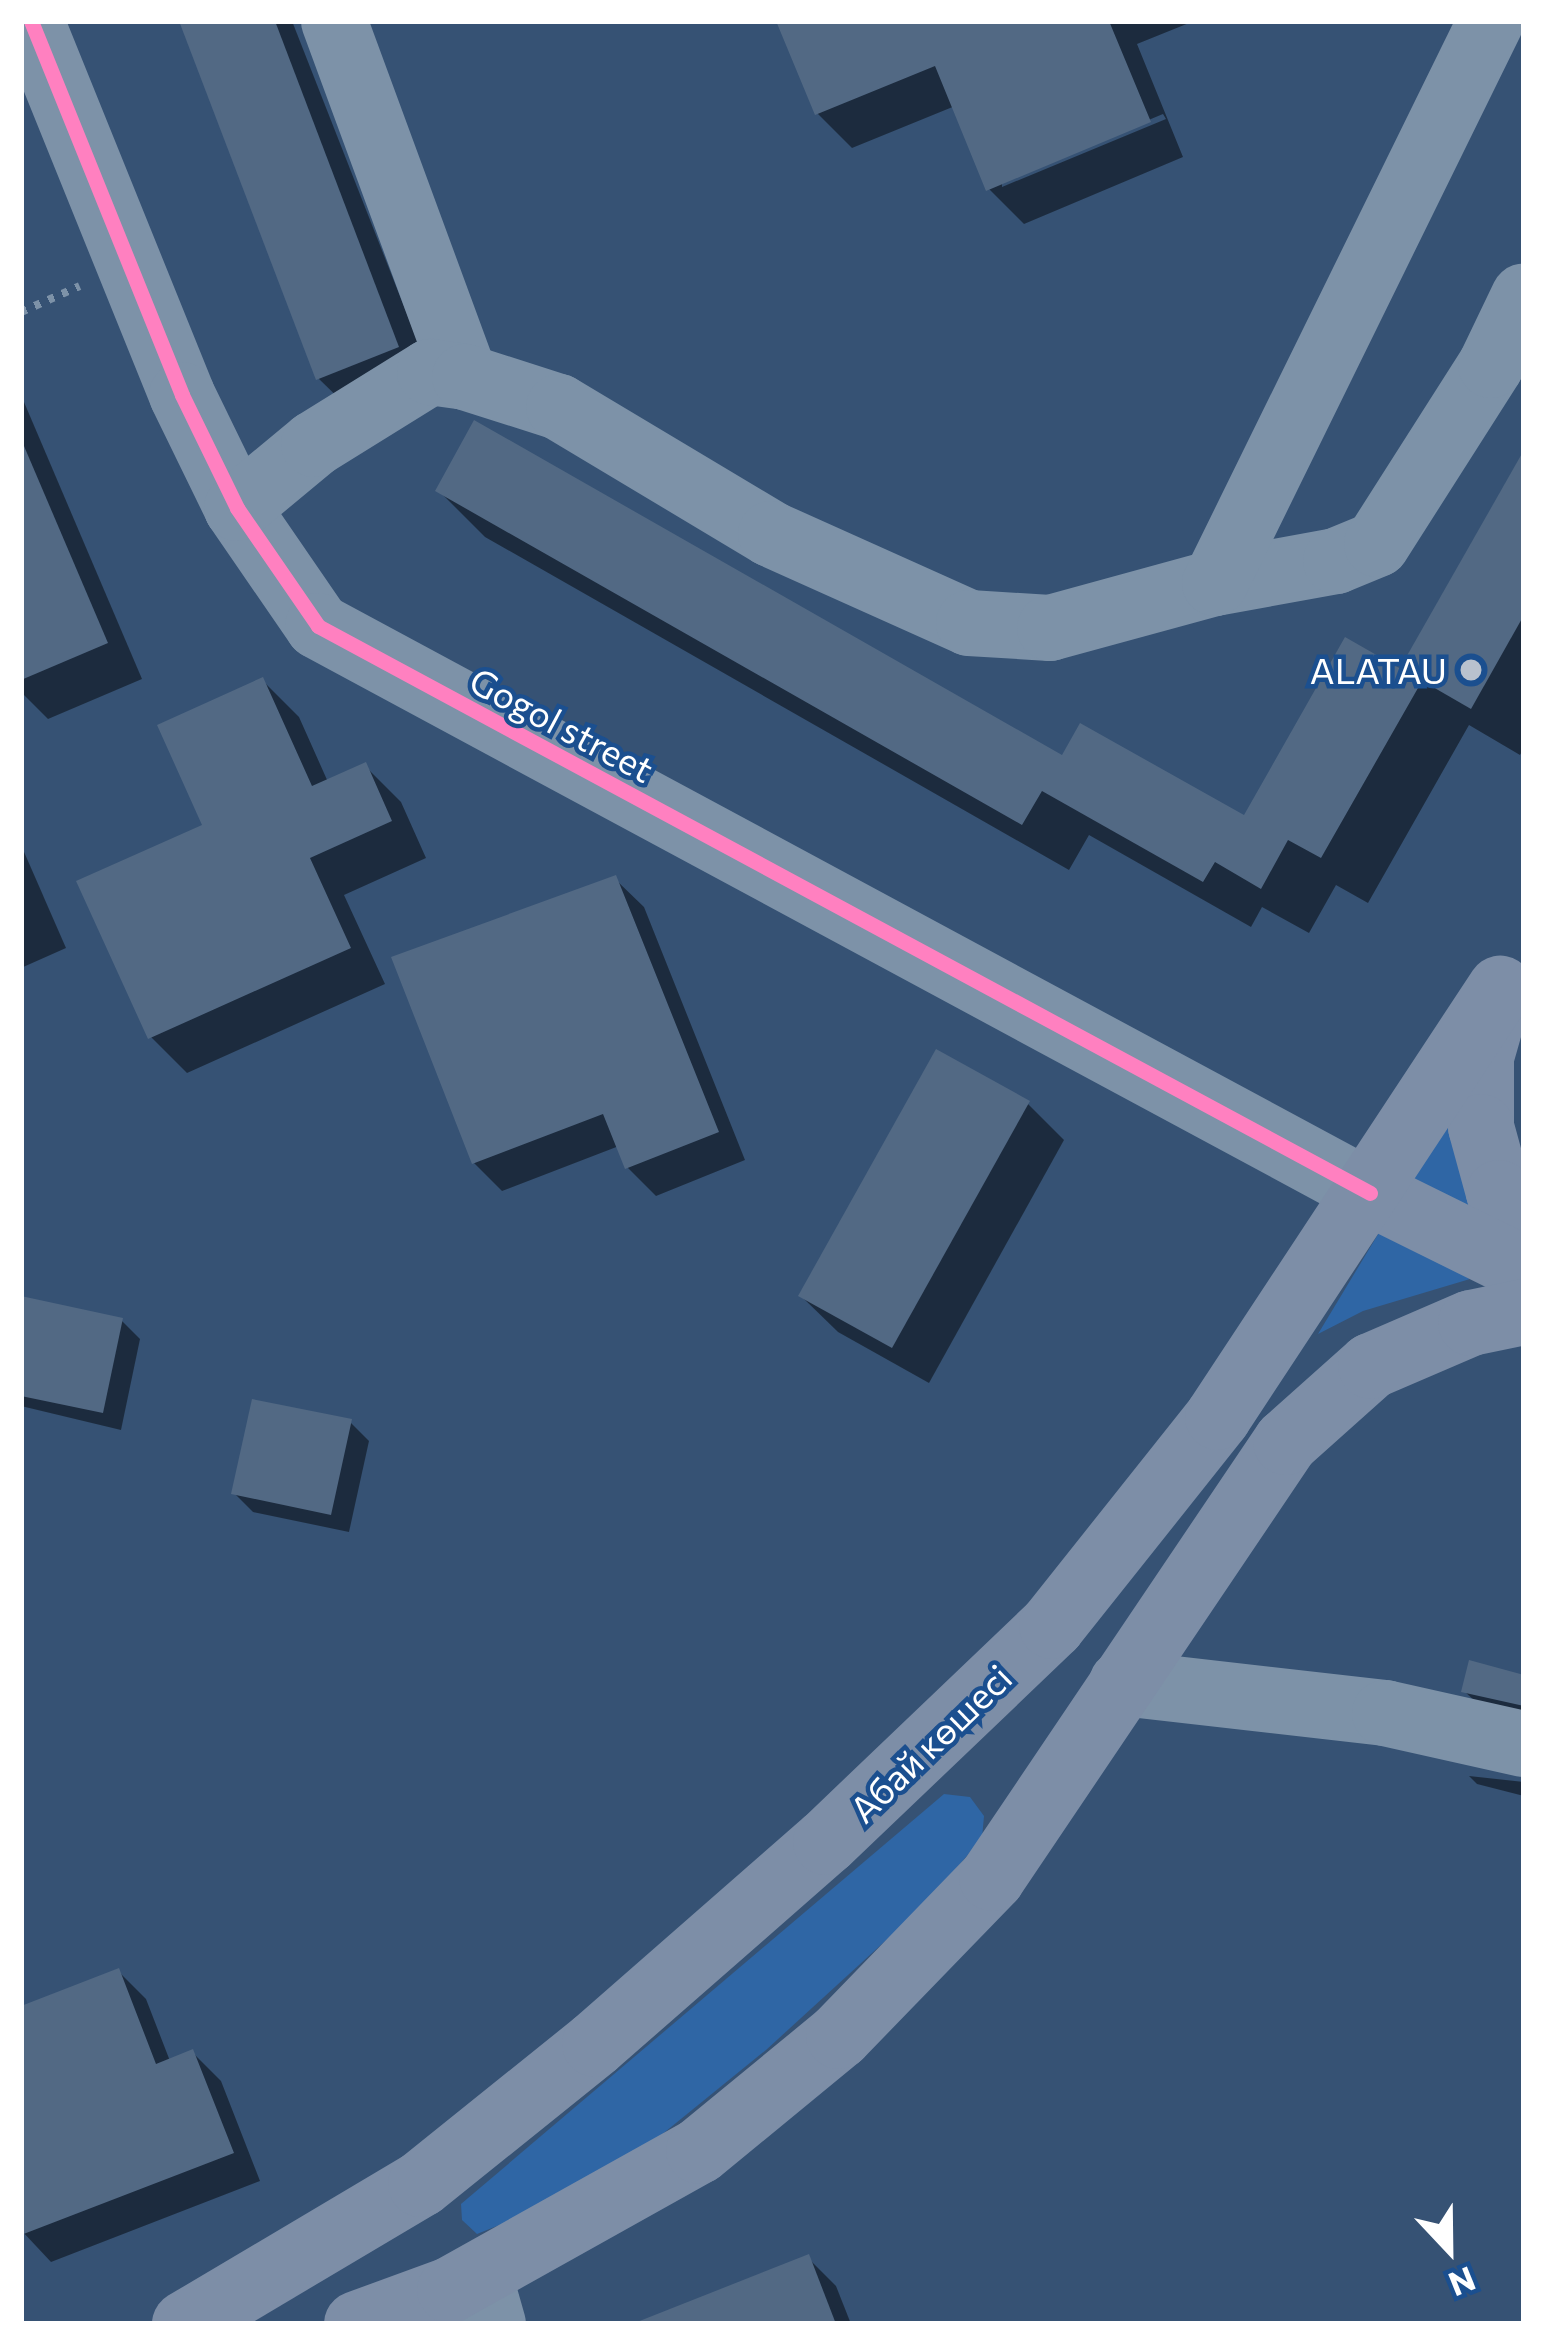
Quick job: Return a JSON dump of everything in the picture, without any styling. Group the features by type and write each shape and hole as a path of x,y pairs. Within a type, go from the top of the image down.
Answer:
{"main road":[{"name":"Абай көшесі","path":"185,2324 421,2185 596,2044 1052,1626 1218,1417 1512,971"},
{"path":"1512,971 1481,1057 1481,1126 1499,1193 1524,1234"},
{"path":"1370,1192 1524,1269"},
{"path":"357,2324 486,2300 699,2151 839,2036 992,1878 1286,1442 1371,1366 1471,1323 1524,1312"}],"street":[{"name":"Gogol street","path":"31,21 182,394 237,508 318,626 1370,1192"},
{"path":"334,21 465,376"},
{"path":"1215,583 1491,21"},
{"path":"237,508 314,444 430,372 465,376 559,407 771,534 969,623 1050,628 1215,583 1336,561 1377,544 1491,365 1524,296"},
{"path":"1122,1683 1385,1713 1524,1744"}],"shaded area":[{"path":"1465,1089 1503,1222 1410,1178"},
{"path":"1380,1231 1470,1279 1363,1311 1318,1334"},
{"path":"944,1794 970,1797 984,1816 982,1838 929,1901 766,2050 628,2162 564,2199 477,2234 462,2220 461,2204"}],"building":[{"path":"179,21 275,21 399,347 316,380"},
{"path":"776,21 1109,21 1151,122 986,191 935,66 815,115"},
{"path":"474,420 1062,755 1080,723 1244,815 1345,637 1422,681 1321,858 1288,840 1261,889 1215,862 1203,882 1042,791 1022,825 435,491"},
{"path":"21,439 108,643 21,680"},
{"path":"1524,450 1524,615 1471,709 1400,668"},
{"path":"263,677 312,786 366,762 392,821 310,858 351,948 148,1039 76,881 202,825 157,725"},
{"path":"616,875 719,1132 625,1169 603,1114 472,1164 391,957"},
{"path":"936,1049 1030,1101 892,1348 798,1296"},
{"path":"21,1296 123,1318 103,1413 21,1396"},
{"path":"252,1399 352,1419 331,1515 231,1494"},
{"path":"1469,1660 1524,1675 1524,1706 1461,1692"},
{"path":"119,1968 156,2064 193,2049 234,2153 21,2235 21,2006"},
{"path":"809,2254 836,2324 637,2322"}],"cycle path":[{"path":"31,21 182,395 237,508 318,626 1370,1193"}],"place":[{"name":"ALATAU","path":"1471,670"}]}
